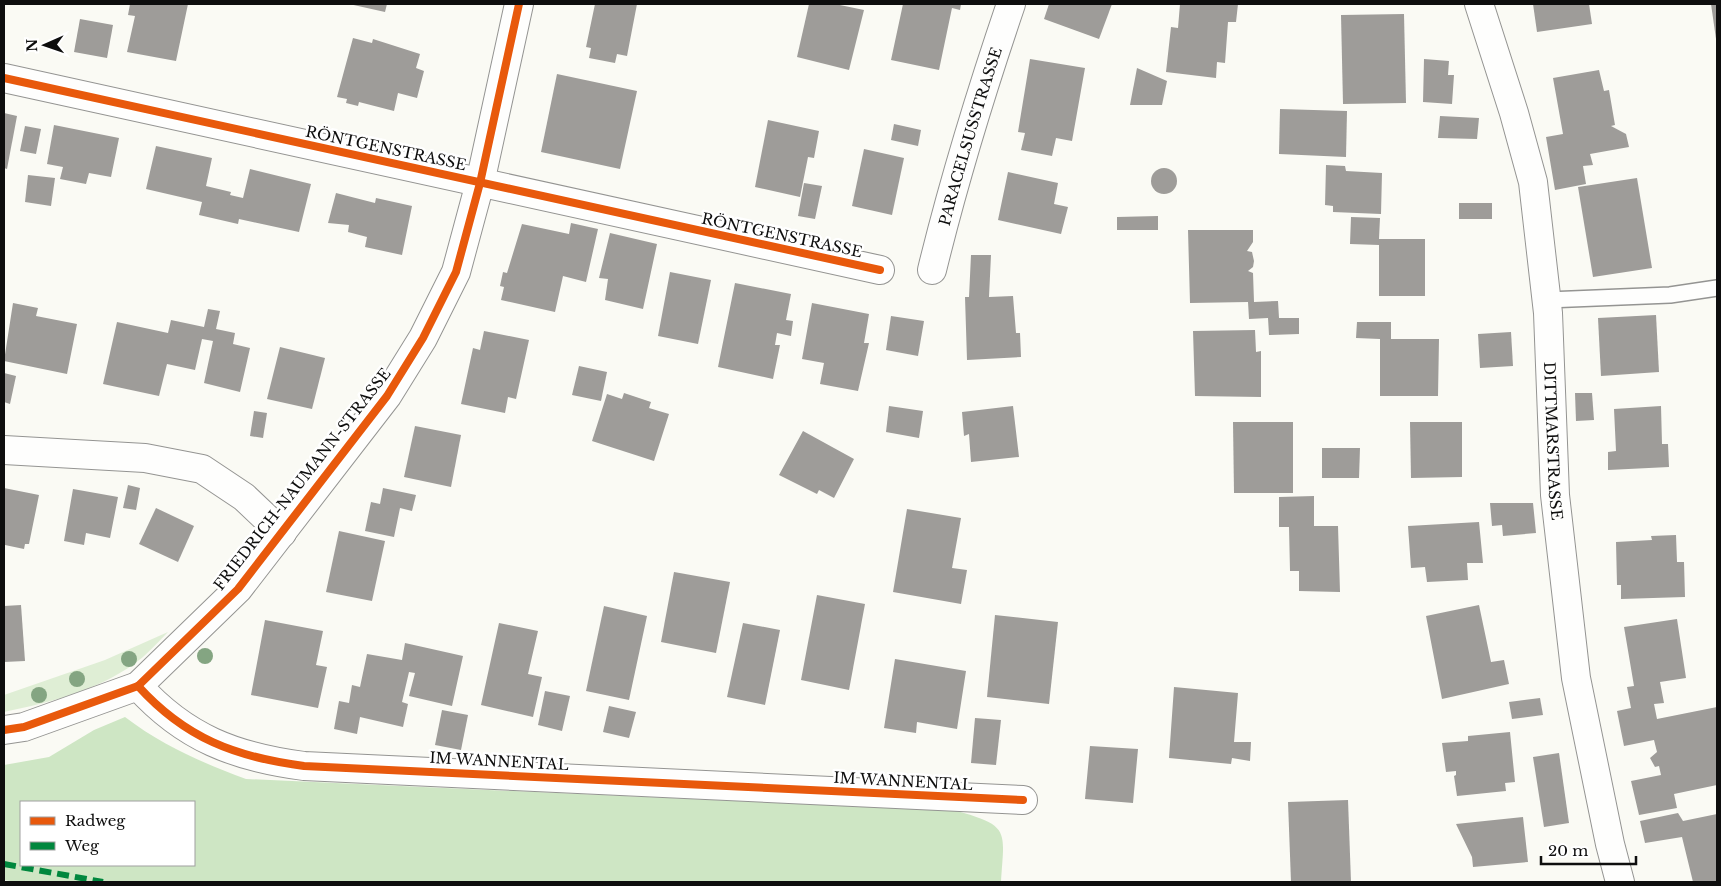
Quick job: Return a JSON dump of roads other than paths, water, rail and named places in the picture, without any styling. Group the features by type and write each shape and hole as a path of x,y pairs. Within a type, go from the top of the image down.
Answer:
{"street":[{"name":"FRIEDRICH-NAUMANN-STRASSE","path":"138,686 238,590 387,396 423,338 456,272 480,183 519,4"},
{"name":"PARACELSUSSTRASSE","path":"932,270 947,207 980,93 1011,4"},
{"name":"DITTMARSTRASSE","path":"1479,4 1514,113 1533,182 1546,300 1555,495 1576,678 1610,844 1620,882"},
{"name":"RÖNTGENSTRASSE","path":"4,78 880,270"},
{"path":"4,450 145,458 202,469 244,497 282,533"},
{"path":"4,730 24,727 138,686"},
{"name":"IM WANNENTAL","path":"138,686 159,709 185,729 213,743 268,762 304,766 1023,800"}],"lane":[{"path":"1546,300 1670,295 1717,288"}]}
